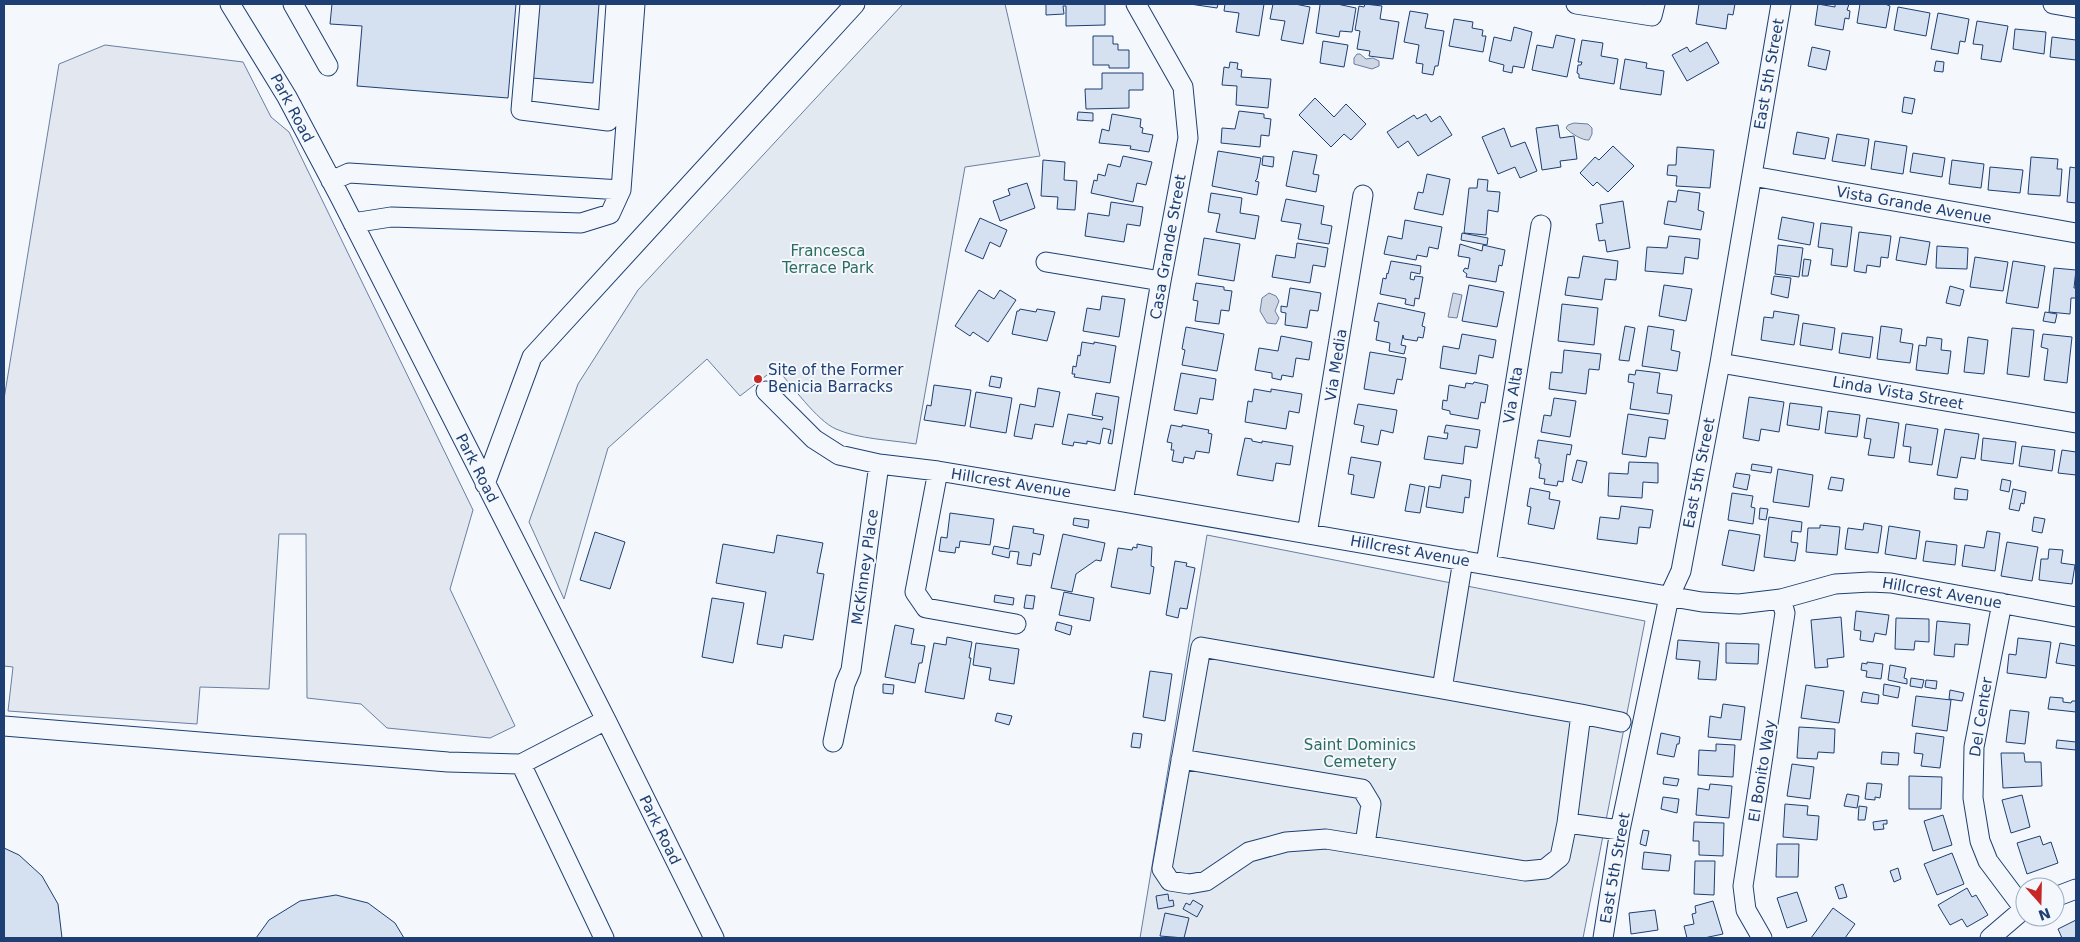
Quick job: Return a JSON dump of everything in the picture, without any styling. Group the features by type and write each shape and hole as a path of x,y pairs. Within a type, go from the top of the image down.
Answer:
{"street":[{"name":"Park Road","path":"230,4 282,88 353,223 606,720 714,938"},
{"path":"293,4 328,66"},
{"path":"530,4 521,110 608,121 616,4"},
{"path":"353,223 391,217 581,223 610,214 622,190 634,4"},
{"path":"485,484 532,357 855,4"},
{"name":"Casa Grande Street","path":"1123,502 1188,138 1183,87 1136,4"},
{"path":"1576,4 1652,16 1655,4"},
{"name":"East 5th Street","path":"1603,938 1620,830 1669,597 1680,571 1720,364 1781,4"},
{"path":"2053,4 2076,8"},
{"path":"331,181 349,173 622,190"},
{"name":"Vista Grande Avenue","path":"1752,176 2076,233"},
{"name":"Via Media","path":"1307,534 1363,195"},
{"name":"Via Alta","path":"1486,564 1541,225"},
{"path":"1046,262 1161,281"},
{"name":"Linda Vista Street","path":"1720,364 2076,423"},
{"name":"Hillcrest Avenue","path":"766,391 800,426 839,455 879,464 938,471 1123,502 1702,602 1740,604 1781,599 1835,584 1870,582 1891,583 2076,617"},
{"name":"McKinney Place","path":"833,742 845,684 851,670 879,464"},
{"path":"938,471 915,592 926,608 1016,624"},
{"path":"1442,689 1463,560"},
{"name":"El Bonito Way","path":"1762,938 1746,910 1743,886 1785,613 1781,599"},
{"name":"Del Center","path":"2002,603 1974,747 1974,798 1980,841 1988,861 2015,895"},
{"path":"1581,714 1567,823 1560,857 1545,869 1525,871 1326,839 1286,842 1249,852 1206,882 1189,884 1170,881 1162,869 1201,647 1442,689 1581,714 1621,722"},
{"path":"4,726 448,762 521,764 606,720"},
{"path":"1181,759 1362,789 1371,804 1365,844"},
{"path":"521,764 604,938"},
{"path":"1567,823 1620,830"},
{"path":"1990,938 2015,917"}],"green space":[{"name":"Francesca Terrace Park","path":"903,4 1005,4 1040,156 965,167 916,444 864,437 836,429 813,410 776,368 740,396 707,359 608,448 564,599 529,522 578,384 638,290"},
{"name":"Saint Dominics Cemetery","path":"1207,535 1645,621 1583,938 1140,938"}],"shaded area":[{"path":"105,45 243,62 271,117 289,132 473,510 450,589 515,726 490,738 387,728 361,704 307,698 306,534 279,534 269,689 200,687 197,724 8,711 13,667 4,666 4,399 59,64"},
{"path":"1357,54 1366,59 1373,58 1379,61 1379,66 1372,69 1354,64 1354,58"},
{"path":"1574,123 1588,124 1592,128 1589,140 1577,136 1566,128"},
{"path":"1269,293 1276,296 1279,301 1275,311 1279,318 1276,324 1267,323 1260,311 1262,298"},
{"path":"1453,293 1462,295 1457,318 1448,317"}],"building":[{"path":"332,4 516,4 508,98 357,86 362,26 330,24"},
{"path":"539,4 599,4 593,83 532,78"},
{"path":"1046,4 1105,4 1105,25 1066,26 1066,6 1063,6 1064,14 1046,15"},
{"path":"1190,4 1218,4 1217,8"},
{"path":"1225,4 1264,4 1259,36 1236,32 1239,13 1224,11"},
{"path":"1273,4 1295,4 1310,7 1303,44 1281,40 1285,21 1270,19"},
{"path":"1319,4 1337,4 1356,8 1352,32 1340,31 1339,37 1316,33"},
{"path":"1365,4 1382,6 1380,19 1399,22 1393,59 1369,56 1370,51 1357,49 1360,31 1355,30 1359,6 1364,7"},
{"path":"1699,4 1735,4 1733,15 1728,14 1726,29 1696,24"},
{"path":"1818,4 1835,7 1835,4 1849,4 1847,10 1850,11 1849,19 1845,18 1843,30 1815,25"},
{"path":"1860,4 1885,4 1890,6 1886,28 1857,23"},
{"path":"1898,7 1930,13 1926,36 1894,30"},
{"path":"1410,11 1428,14 1425,28 1444,31 1438,66 1435,66 1433,75 1422,73 1423,64 1416,63 1419,45 1404,42"},
{"path":"1938,13 1969,19 1965,42 1960,41 1958,54 1931,49"},
{"path":"1454,19 1473,22 1472,28 1483,30 1482,36 1486,36 1483,52 1449,46"},
{"path":"1977,21 2008,26 2001,62 1981,59 1983,45 1973,44"},
{"path":"1514,27 1532,32 1524,68 1513,66 1512,73 1503,71 1504,65 1489,61 1494,37 1511,41"},
{"path":"2015,29 2046,32 2044,54 2013,49"},
{"path":"1556,35 1575,39 1567,77 1532,70 1537,45 1553,48"},
{"path":"1093,36 1113,36 1113,44 1118,44 1118,50 1129,50 1129,68 1109,68 1109,65 1093,65"},
{"path":"2052,37 2076,40 2076,60 2050,57"},
{"path":"1582,40 1603,43 1601,56 1618,59 1614,84 1579,78 1577,73 1578,65 1581,65 1582,62 1578,62"},
{"path":"1323,41 1348,45 1344,67 1320,63"},
{"path":"1707,42 1719,63 1687,81 1672,55 1687,47 1690,52"},
{"path":"1812,47 1830,51 1826,70 1808,66"},
{"path":"1625,59 1647,63 1646,68 1664,71 1661,95 1620,89"},
{"path":"1936,61 1944,62 1943,72 1934,71"},
{"path":"1230,62 1238,63 1237,69 1242,70 1241,77 1271,79 1268,108 1236,105 1237,86 1222,85 1224,67 1229,68"},
{"path":"1102,73 1143,73 1143,90 1129,90 1129,108 1086,109 1085,89 1102,89"},
{"path":"1904,97 1915,99 1912,114 1902,112"},
{"path":"1315,98 1334,117 1346,104 1366,124 1351,140 1344,134 1331,147 1299,115"},
{"path":"1239,111 1264,114 1264,118 1271,119 1269,136 1261,135 1260,147 1221,143 1222,128 1235,129"},
{"path":"1078,112 1093,113 1093,121 1077,120"},
{"path":"1112,114 1141,119 1140,127 1143,128 1142,133 1153,135 1149,152 1130,149 1131,146 1099,143 1102,129 1109,131"},
{"path":"1426,114 1431,122 1440,116 1452,135 1418,156 1408,141 1398,148 1387,132 1414,115 1417,119"},
{"path":"1558,125 1560,138 1574,136 1577,159 1560,161 1561,167 1542,170 1536,128"},
{"path":"1504,128 1511,147 1525,142 1537,171 1520,178 1515,167 1498,174 1482,137"},
{"path":"1797,132 1829,138 1825,159 1793,154"},
{"path":"1837,134 1869,139 1865,166 1832,161"},
{"path":"1875,141 1907,146 1903,174 1871,169"},
{"path":"1613,146 1634,166 1608,192 1597,182 1593,186 1580,173 1595,157 1599,160"},
{"path":"1677,147 1714,150 1710,188 1676,186 1677,176 1667,175 1668,165 1676,165"},
{"path":"1218,151 1261,158 1255,181 1259,182 1257,195 1212,186"},
{"path":"1293,151 1317,155 1313,174 1319,175 1316,192 1286,186"},
{"path":"1913,153 1945,158 1942,177 1910,172"},
{"path":"1123,156 1152,162 1146,185 1137,183 1133,202 1091,193 1094,180 1097,181 1098,174 1105,176 1108,164 1120,167"},
{"path":"1263,156 1274,157 1273,167 1262,165"},
{"path":"2031,157 2058,159 2057,169 2062,169 2060,196 2028,194"},
{"path":"1043,160 1065,162 1064,180 1077,181 1075,210 1057,209 1058,197 1041,196"},
{"path":"1952,160 1984,164 1981,188 1949,184"},
{"path":"1990,167 2023,170 2020,193 1988,190"},
{"path":"2070,167 2076,168 2076,203 2067,202"},
{"path":"1427,174 1450,179 1443,215 1414,209 1418,192 1423,193"},
{"path":"1478,179 1488,180 1487,191 1500,192 1498,212 1488,210 1486,235 1464,233 1469,188 1477,188"},
{"path":"1027,183 1035,208 1000,221 993,201 1010,195 1008,189"},
{"path":"1678,190 1700,193 1698,210 1704,212 1701,230 1664,224 1668,201 1676,202"},
{"path":"1211,193 1242,198 1240,213 1259,216 1255,239 1216,232 1220,214 1208,212"},
{"path":"1286,199 1324,206 1321,224 1332,226 1329,244 1298,239 1301,224 1281,221"},
{"path":"1623,201 1630,248 1607,252 1605,240 1599,241 1596,224 1603,223 1600,205"},
{"path":"1111,202 1143,207 1140,226 1127,224 1124,242 1085,236 1088,213 1109,216"},
{"path":"1782,217 1814,223 1810,245 1778,239"},
{"path":"980,218 1007,230 1000,247 990,242 983,259 965,251"},
{"path":"1405,220 1442,227 1438,249 1429,247 1427,257 1417,255 1416,260 1384,254 1388,236 1402,239"},
{"path":"1821,223 1852,227 1847,267 1831,265 1833,249 1818,247"},
{"path":"1859,232 1891,236 1888,258 1881,257 1880,267 1867,265 1866,273 1854,271"},
{"path":"1462,233 1488,238 1487,245 1461,240"},
{"path":"1669,236 1700,239 1698,259 1685,257 1683,274 1645,271 1647,247 1667,248"},
{"path":"1900,237 1930,242 1926,265 1896,260"},
{"path":"1204,238 1240,244 1234,281 1198,275"},
{"path":"1297,243 1328,248 1325,267 1313,265 1310,283 1272,277 1276,255 1295,258"},
{"path":"1460,244 1482,251 1483,245 1505,250 1502,266 1499,265 1496,282 1466,277 1467,274 1463,271 1465,268 1468,269 1470,258 1458,256"},
{"path":"1778,245 1803,248 1799,277 1775,274"},
{"path":"1937,246 1968,248 1967,269 1936,268"},
{"path":"1583,256 1618,261 1616,280 1605,279 1602,300 1565,295 1568,277 1579,278"},
{"path":"1975,257 2008,262 2003,291 1970,287"},
{"path":"1804,259 1811,260 1808,276 1802,276"},
{"path":"1391,261 1421,266 1420,274 1411,272 1410,279 1414,280 1415,276 1423,277 1419,299 1415,298 1414,306 1405,304 1406,299 1380,294 1383,278 1386,279"},
{"path":"2013,261 2045,266 2038,308 2006,303"},
{"path":"2054,268 2076,270 2074,288 2076,288 2076,298 2071,298 2070,314 2049,312"},
{"path":"1774,276 1791,278 1788,298 1771,294"},
{"path":"1196,283 1224,287 1224,290 1232,291 1229,311 1221,310 1219,324 1195,321 1198,301 1193,300"},
{"path":"1469,285 1504,292 1497,327 1462,321"},
{"path":"1664,285 1692,289 1686,321 1659,316"},
{"path":"1950,286 1964,290 1960,306 1946,303"},
{"path":"1290,288 1321,293 1318,311 1310,310 1307,328 1285,325 1286,313 1281,312 1281,306 1287,307"},
{"path":"979,290 994,299 1000,290 1016,300 988,342 973,332 970,336 955,326"},
{"path":"1102,296 1125,299 1119,337 1083,331 1087,308 1100,310"},
{"path":"1378,303 1425,313 1422,326 1425,327 1423,338 1418,337 1417,341 1404,339 1403,335 1401,345 1406,346 1404,354 1389,351 1390,343 1376,340 1379,322 1374,321"},
{"path":"1562,304 1598,308 1594,345 1558,341"},
{"path":"1020,309 1036,312 1037,309 1055,312 1047,341 1012,334 1017,311"},
{"path":"1774,311 1799,315 1794,345 1761,340 1764,317 1773,318"},
{"path":"2045,312 2057,314 2055,323 2043,321"},
{"path":"1803,323 1835,328 1832,350 1800,345"},
{"path":"1625,326 1635,328 1629,361 1619,360"},
{"path":"1648,326 1674,330 1671,350 1680,352 1677,371 1642,366"},
{"path":"1881,326 1902,329 1900,342 1913,344 1910,363 1877,359"},
{"path":"1186,327 1224,334 1217,371 1182,365 1185,350 1182,349"},
{"path":"2012,328 2034,330 2029,377 2007,374"},
{"path":"1842,333 1873,337 1870,358 1839,353"},
{"path":"1462,334 1496,340 1493,358 1479,355 1476,374 1440,368 1443,346 1459,349"},
{"path":"2043,334 2072,337 2067,383 2044,380 2048,349 2041,347"},
{"path":"1281,336 1312,342 1309,360 1296,358 1293,377 1282,375 1281,380 1272,378 1272,373 1255,370 1259,348 1278,351"},
{"path":"1927,337 1942,339 1941,350 1951,351 1948,374 1916,370 1919,345 1926,346"},
{"path":"1968,337 1988,340 1984,374 1964,372"},
{"path":"1082,342 1116,346 1110,383 1074,377 1075,374 1072,374 1073,366 1076,367"},
{"path":"1564,350 1601,354 1599,370 1589,369 1586,394 1549,389 1551,372 1562,373"},
{"path":"1370,352 1406,358 1402,380 1397,379 1394,394 1364,389"},
{"path":"1636,370 1660,373 1657,393 1672,395 1669,414 1630,409 1634,383 1628,382 1629,374 1635,375"},
{"path":"1181,373 1216,379 1213,400 1200,398 1197,414 1174,410"},
{"path":"991,376 1002,378 1000,388 989,386"},
{"path":"1474,382 1488,385 1485,403 1481,402 1478,419 1450,414 1450,411 1442,409 1443,400 1447,401 1449,385 1465,388 1466,383 1473,384"},
{"path":"934,385 971,390 965,426 924,420 927,405 931,406"},
{"path":"1038,388 1060,392 1053,427 1035,424 1032,439 1014,436 1020,404 1035,407"},
{"path":"1254,389 1271,392 1271,389 1302,394 1299,413 1289,411 1286,429 1245,422 1248,401 1252,402"},
{"path":"976,392 1012,398 1006,433 970,427"},
{"path":"1096,393 1119,397 1112,444 1108,443 1111,430 1103,428 1100,444 1087,441 1087,444 1074,442 1073,446 1062,444 1068,414 1102,420 1103,417 1092,415"},
{"path":"1749,397 1784,402 1779,432 1761,429 1759,441 1743,438"},
{"path":"1554,398 1576,401 1570,437 1541,432 1544,415 1551,416"},
{"path":"1790,403 1822,407 1819,430 1787,425"},
{"path":"1358,404 1397,410 1393,433 1381,430 1378,445 1361,442 1364,426 1354,424"},
{"path":"1828,411 1860,415 1857,437 1825,433"},
{"path":"1628,414 1668,420 1665,439 1649,437 1646,457 1622,454"},
{"path":"1867,418 1899,423 1894,458 1868,455 1871,439 1864,438"},
{"path":"1906,424 1938,429 1932,465 1909,462 1911,447 1903,446"},
{"path":"1171,425 1209,430 1208,433 1212,434 1209,453 1196,451 1194,459 1184,457 1183,463 1172,461 1174,450 1171,450 1172,443 1167,442"},
{"path":"1446,425 1480,430 1477,448 1465,446 1463,464 1424,459 1428,436 1447,439 1448,433 1444,433"},
{"path":"1945,429 1979,434 1975,459 1961,457 1957,478 1937,475"},
{"path":"1245,438 1262,443 1262,441 1293,446 1290,465 1276,463 1273,481 1237,475"},
{"path":"1983,438 2016,442 2013,464 1981,460"},
{"path":"1538,440 1572,445 1570,455 1567,454 1563,482 1558,481 1557,486 1544,484 1545,479 1539,478 1541,464 1539,463 1539,458 1535,458"},
{"path":"2022,446 2055,450 2052,471 2019,466"},
{"path":"2062,450 2076,452 2076,475 2058,473"},
{"path":"1351,457 1381,462 1374,498 1351,494 1354,475 1348,474"},
{"path":"1577,460 1587,462 1582,483 1572,480"},
{"path":"1629,462 1658,463 1658,483 1643,482 1642,498 1608,496 1609,473 1628,474"},
{"path":"1752,464 1772,467 1771,473 1751,470"},
{"path":"1778,469 1813,475 1809,507 1773,502"},
{"path":"1736,473 1750,475 1747,490 1733,487"},
{"path":"1442,475 1471,480 1469,498 1465,497 1463,513 1426,507 1429,486 1440,488"},
{"path":"1831,477 1844,479 1842,491 1828,489"},
{"path":"2002,479 2011,481 2009,492 2000,490"},
{"path":"1410,484 1425,487 1420,513 1405,511"},
{"path":"1530,488 1550,492 1549,499 1560,501 1554,529 1528,524 1531,507 1527,506"},
{"path":"1955,488 1968,490 1967,500 1954,499"},
{"path":"2013,489 2026,492 2024,504 2021,503 2019,511 2009,509"},
{"path":"1732,493 1753,496 1751,507 1755,508 1753,524 1728,520"},
{"path":"1621,506 1653,510 1650,528 1639,527 1637,544 1597,539 1600,517 1619,519"},
{"path":"1760,508 1768,509 1766,520 1759,519"},
{"path":"950,513 994,519 990,545 960,541 959,548 956,547 955,553 939,551 941,537 947,538"},
{"path":"1769,517 1802,522 1801,532 1792,531 1791,542 1798,543 1795,561 1764,557"},
{"path":"2034,517 2045,519 2042,533 2032,531"},
{"path":"1074,518 1089,520 1088,528 1073,525"},
{"path":"1864,523 1882,526 1878,553 1845,549 1848,528 1863,530"},
{"path":"1820,525 1840,527 1837,555 1806,552 1808,528 1820,528"},
{"path":"1013,526 1034,529 1033,533 1044,535 1040,555 1033,553 1031,566 1017,564 1019,552 1010,551 1009,558 992,554 994,546 1009,549"},
{"path":"1889,526 1920,531 1916,559 1885,554"},
{"path":"1729,530 1760,535 1754,571 1722,565"},
{"path":"1987,531 2000,533 1995,571 1962,566 1965,545 1984,548"},
{"path":"595,532 625,542 610,589 580,580"},
{"path":"1063,534 1105,543 1101,561 1096,560 1076,574 1072,592 1051,588"},
{"path":"777,535 823,543 817,573 824,574 813,640 784,635 782,648 757,644 766,592 716,583 723,544 774,553"},
{"path":"1926,541 1957,545 1955,565 1923,561"},
{"path":"2007,542 2038,547 2032,581 2001,576"},
{"path":"1137,544 1152,547 1151,566 1154,567 1150,594 1111,587 1118,548 1132,550 1133,547 1137,548"},
{"path":"2049,549 2063,550 2061,563 2075,565 2072,584 2039,580 2041,559 2048,559"},
{"path":"1175,561 1187,563 1186,566 1195,568 1187,609 1180,608 1178,618 1166,615"},
{"path":"1064,592 1094,598 1090,621 1059,615"},
{"path":"995,595 1014,598 1013,605 994,602"},
{"path":"1026,595 1035,596 1033,609 1024,608"},
{"path":"712,598 744,603 733,663 702,657"},
{"path":"1856,611 1889,615 1886,635 1875,633 1873,642 1860,640 1861,631 1854,630"},
{"path":"1841,617 1844,657 1827,659 1828,667 1815,668 1811,620"},
{"path":"1896,618 1929,619 1929,642 1915,641 1914,650 1895,649"},
{"path":"1937,621 1970,624 1968,645 1955,644 1954,657 1934,655"},
{"path":"1057,622 1072,626 1070,635 1055,630"},
{"path":"895,625 914,629 911,644 925,646 922,663 919,663 915,683 885,677"},
{"path":"947,637 972,642 964,699 925,692 934,643 946,645"},
{"path":"2018,638 2051,642 2046,678 2007,673 2009,654 2016,655"},
{"path":"1678,640 1719,643 1716,680 1698,679 1700,661 1676,659"},
{"path":"976,643 1019,649 1014,684 989,680 991,668 973,665"},
{"path":"1726,643 1759,644 1758,664 1726,663"},
{"path":"2060,643 2076,646 2076,666 2056,663"},
{"path":"1867,662 1883,664 1881,679 1866,677 1867,671 1861,670 1862,663 1867,664"},
{"path":"1890,665 1906,668 1904,678 1907,679 1907,684 1888,680"},
{"path":"1150,671 1172,674 1165,721 1143,717"},
{"path":"1911,678 1924,680 1922,688 1910,686"},
{"path":"1926,680 1937,681 1936,689 1925,687"},
{"path":"883,684 894,685 893,694 883,693"},
{"path":"1884,684 1900,687 1898,698 1883,695"},
{"path":"1806,685 1844,691 1839,723 1801,718"},
{"path":"1950,690 1964,693 1962,701 1949,699"},
{"path":"1863,692 1879,695 1878,704 1861,702"},
{"path":"1916,696 1951,700 1947,731 1912,726"},
{"path":"2050,697 2063,698 2063,702 2071,703 2076,701 2076,712 2048,709"},
{"path":"1723,704 1745,707 1741,740 1708,737 1710,716 1721,718"},
{"path":"2010,710 2029,712 2025,744 2006,742"},
{"path":"997,713 1012,716 1009,725 995,721"},
{"path":"1799,727 1835,729 1834,753 1818,752 1817,759 1797,758"},
{"path":"1133,733 1142,734 1140,748 1131,747"},
{"path":"1661,733 1680,737 1674,757 1657,754"},
{"path":"1916,733 1944,737 1940,768 1921,766 1923,754 1914,753"},
{"path":"2057,740 2076,742 2076,750 2056,748"},
{"path":"1716,744 1735,745 1733,777 1698,775 1699,750 1716,751"},
{"path":"1882,752 1899,753 1898,765 1881,764"},
{"path":"2001,753 2024,753 2025,762 2041,762 2042,786 2003,788"},
{"path":"1792,764 1814,767 1810,799 1787,796"},
{"path":"1909,776 1942,777 1941,809 1909,809"},
{"path":"1664,777 1679,779 1677,786 1663,784"},
{"path":"1867,783 1882,784 1880,798 1875,797 1875,800 1865,799"},
{"path":"1710,784 1732,786 1729,818 1696,815 1698,788 1709,790"},
{"path":"1847,794 1859,796 1857,808 1844,806"},
{"path":"2022,795 2030,827 2011,833 2002,800"},
{"path":"1663,797 1679,799 1677,813 1661,809"},
{"path":"1785,804 1808,806 1807,815 1819,816 1817,840 1783,837"},
{"path":"1859,806 1867,807 1865,820 1858,820"},
{"path":"1943,815 1952,845 1933,851 1924,821"},
{"path":"1887,820 1887,824 1883,824 1884,829 1874,830 1873,822"},
{"path":"1694,822 1724,823 1723,856 1699,855 1699,841 1693,841"},
{"path":"1643,830 1649,831 1646,846 1640,844"},
{"path":"2040,836 2043,845 2051,842 2058,863 2027,874 2017,843"},
{"path":"1777,844 1799,844 1798,877 1776,877"},
{"path":"4,848 19,855 42,876 58,904 62,938 4,938"},
{"path":"1644,852 1671,855 1669,871 1642,869"},
{"path":"1952,853 1964,884 1937,895 1924,864"},
{"path":"1695,861 1715,861 1714,895 1694,894"},
{"path":"1898,868 1901,879 1894,882 1890,871"},
{"path":"1843,884 1847,897 1839,899 1835,887"},
{"path":"1967,888 1972,897 1976,895 1988,915 1967,927 1962,919 1950,925 1938,905"},
{"path":"1797,892 1807,921 1787,928 1777,898"},
{"path":"1168,894 1169,901 1173,900 1174,906 1158,909 1156,896"},
{"path":"336,895 368,903 395,923 404,938 256,938 269,920 300,901"},
{"path":"1193,900 1203,906 1197,917 1183,909 1186,903 1190,905"},
{"path":"1713,901 1723,934 1704,938 1687,938 1684,926 1694,924 1692,914 1696,913 1695,906"},
{"path":"1833,908 1855,924 1845,938 1811,938"},
{"path":"1655,910 1658,930 1631,934 1629,913"},
{"path":"1165,913 1189,918 1184,938 1160,936"},
{"path":"2076,920 2076,938 2062,938 2058,929"}],"place":[{"name":"Site of the Former Benicia Barracks","path":"758,379"}]}
